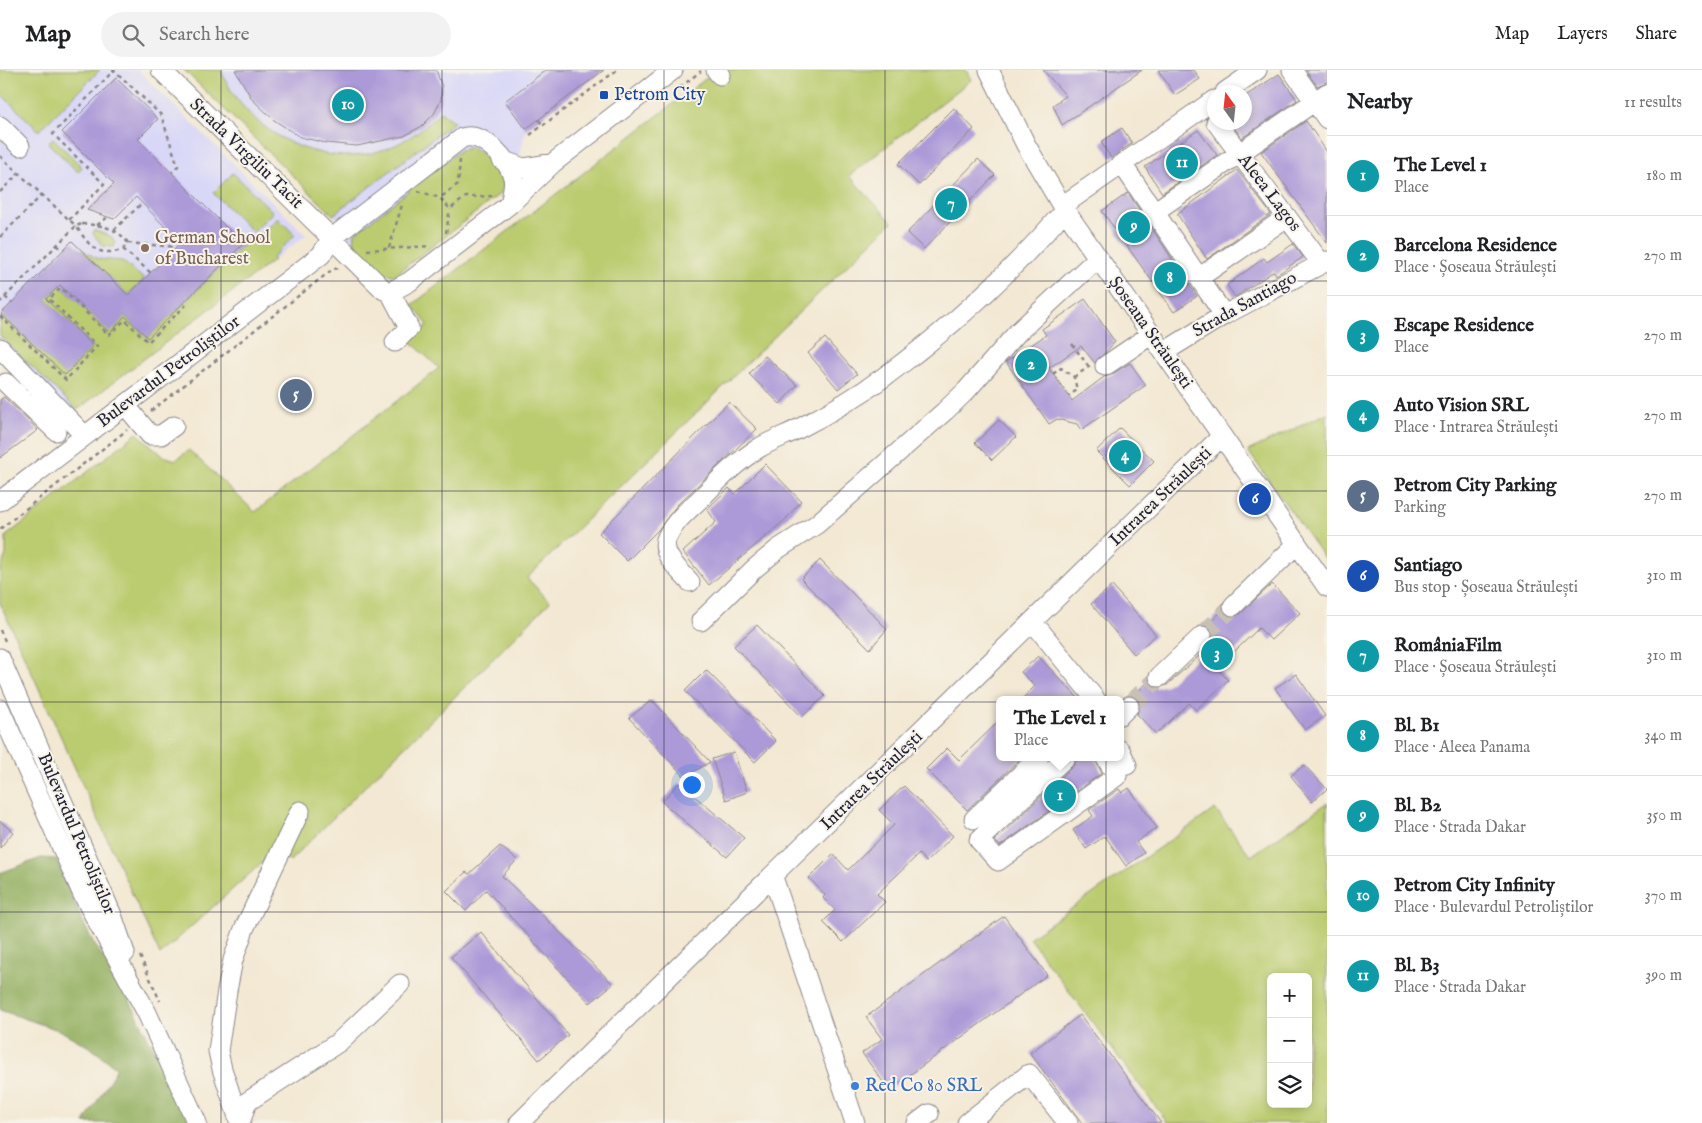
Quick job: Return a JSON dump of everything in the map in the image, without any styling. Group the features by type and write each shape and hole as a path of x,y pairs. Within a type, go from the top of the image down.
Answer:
{"street":[{"name":"Strada Virgiliu Tacit","path":"160,70 332,238"},
{"name":"Bulevardul Petroliștilor","path":"390,292 409,282 506,200 673,70"},
{"name":"Șoseaua Străulești","path":"989,70 1026,145 1064,208 1327,587"},
{"path":"1235,85 1257,70"},
{"path":"1292,70 1321,98 1327,120"},
{"path":"1154,212 1321,98"},
{"path":"690,582 672,561 666,549 666,539 675,523 731,468 760,448 800,428 868,387 971,308 1014,267 1064,208 1122,164 1207,115"},
{"path":"0,126 20,146"},
{"name":"Aleea Lagos","path":"1224,130 1287,218 1324,262"},
{"name":"Bulevardul Petroliștilor","path":"0,501 321,255 332,238 462,138 467,136 480,138 502,160 513,177 514,190 506,200"},
{"name":"Bulevardul Petroliștilor","path":"502,160 522,168 553,163"},
{"path":"1122,164 1200,277 1224,316"},
{"path":"1200,277 1287,218"},
{"path":"332,238 384,290 390,292 409,328 394,342"},
{"path":"701,621 754,568 778,549 817,524 945,411 966,391 1018,332 1098,258"},
{"name":"Strada Santiago","path":"1164,352 1224,316 1324,262"},
{"path":"1100,370 1152,334"},
{"path":"0,348 85,436"},
{"path":"6,383 56,431"},
{"path":"126,406 150,435 161,435 174,426"},
{"name":"Intrarea Străulești","path":"519,1123 773,877 1222,436"},
{"path":"1233,606 1297,544"},
{"path":"1033,622 1093,696"},
{"path":"1159,677 1202,636"},
{"name":"Bulevardul Petroliștilor","path":"2,665 112,915 147,1013"},
{"name":"Bulevardul Petroliștilor","path":"0,709 83,895 147,1013 197,1123"},
{"path":"974,819 1035,761"},
{"path":"1062,761 978,840 998,861 1117,776 1108,761"},
{"path":"240,1123 218,1051 228,983 244,929 300,811"},
{"path":"773,877 856,1123"},
{"path":"240,1123 246,1102 339,1042 400,984"},
{"path":"967,1123 1029,1074 1068,1123"}],"path":[{"path":"69,220 104,184 53,134 114,70 161,115 178,166 172,172"},
{"path":"530,135 617,70"},
{"path":"539,120 543,126"},
{"path":"440,198 458,184 460,155"},
{"path":"0,156 76,226 97,251 113,252 123,248 128,243 177,247"},
{"path":"0,192 19,173"},
{"path":"415,191 440,198 450,210"},
{"path":"0,237 42,195"},
{"path":"388,248 404,197"},
{"path":"445,234 450,210 466,197 506,200"},
{"path":"114,230 142,203"},
{"path":"97,225 108,217"},
{"path":"0,302 76,226 97,225 114,230 123,235 128,243"},
{"path":"57,245 64,250"},
{"path":"364,250 432,246"},
{"path":"123,248 151,273"},
{"path":"0,529 333,269"},
{"path":"0,316 66,380 97,346 49,299 61,288 110,335 125,320 148,342 186,305"},
{"path":"5,297 12,303"},
{"path":"1072,344 1100,370"},
{"path":"1053,374 1061,368 1074,376 1077,390 1068,396"}],"shaded area":[{"name":"German School of Bucharest","path":"0,70 138,70 306,235 61,422 0,358"},
{"path":"184,70 546,70 505,101 526,129 517,170 501,193 392,276 384,274 354,244 333,215"}],"green space":[{"path":"0,70 100,70 39,131 0,93"},
{"path":"184,70 221,70 231,91 246,110 264,126 284,139 306,149 329,155 353,156 376,152 394,146 426,125 440,112 454,122 333,215"},
{"path":"717,70 966,70 971,80 849,176 892,222 527,578 550,602 290,861 277,849 160,955 0,603 0,572 6,554 6,536 137,433 163,456 176,460 189,450 255,512 439,368 410,341 428,325 412,305"},
{"path":"53,138 82,167 78,172 48,143"},
{"path":"471,147 482,154 501,176 504,188 501,193 395,275 384,274 354,244 355,233 460,150"},
{"path":"233,173 273,212 253,232 213,193"},
{"path":"278,218 295,235 272,258 274,260 77,410 0,336 0,322 4,317 65,375 93,346 46,299 60,285 110,332 125,316 148,338 250,238 255,241"},
{"path":"94,230 112,237 115,243 114,247 103,246 93,234"},
{"path":"80,249 98,259 122,261 144,279 128,295"},
{"path":"1327,413 1327,562 1248,451"},
{"path":"1327,803 1327,1123 1168,1123 1029,938 1215,809 1251,856"},
{"path":"41,858 56,859 89,934 97,949 115,970 190,1123 84,1123 117,1068 91,1048 61,1031 0,1010 0,873"}],"building":[{"path":"235,70 436,70 442,87 441,100 434,114 422,126 404,136 357,146 326,143 300,137 274,120 252,99"},
{"path":"546,70 604,70 526,129 505,101"},
{"path":"1043,70 1142,70 1062,125 1053,105 1066,96"},
{"path":"1158,70 1194,70 1200,79 1175,95"},
{"path":"1306,70 1327,70 1327,82 1317,86"},
{"path":"1279,74 1297,100 1242,138 1236,130 1252,130 1252,92"},
{"path":"116,78 158,119 138,139 243,244 148,338 125,316 110,333 60,285 46,299 93,346 65,375 1,314 72,241 128,295 181,243 136,197 114,219 87,210 114,184 62,132"},
{"path":"954,108 974,129 919,185 898,164"},
{"path":"1306,121 1327,152 1327,243 1261,152"},
{"path":"1122,128 1132,143 1111,158 1101,142"},
{"path":"1198,130 1217,155 1162,193 1145,167"},
{"path":"978,159 995,175 924,249 907,233"},
{"path":"1237,170 1271,214 1207,259 1177,214"},
{"path":"1128,193 1197,296 1174,312 1102,211"},
{"path":"1293,244 1303,257 1276,275 1274,271 1235,297 1227,285 1264,258 1267,262"},
{"path":"1085,299 1115,342 1095,363 1081,346 1049,368 1072,401 1104,377 1111,375 1130,363 1146,385 1081,430 1077,424 1057,419 1049,424 1006,362 1046,335 1042,329"},
{"path":"825,338 857,374 838,389 808,353"},
{"path":"765,356 797,385 780,404 749,374"},
{"path":"4,397 38,430 0,458 0,400"},
{"path":"729,402 757,429 677,505 658,530 627,561 599,533"},
{"path":"999,420 1016,437 992,460 975,443"},
{"path":"1120,428 1154,461 1130,485 1096,451"},
{"path":"765,464 801,501 785,520 709,585 683,552 716,522 707,509 729,488 735,494"},
{"path":"820,560 887,629 870,649 801,579"},
{"path":"1272,584 1300,613 1271,640 1259,628 1217,668 1228,680 1196,710 1189,703 1156,734 1137,714 1140,704 1133,696 1149,681 1156,688 1167,685 1211,645 1213,633 1206,626 1223,610 1230,617 1240,614"},
{"path":"1112,586 1156,635 1134,654 1091,604"},
{"path":"757,625 825,696 802,717 734,646"},
{"path":"1038,656 1076,696 1025,696 1035,686 1021,672"},
{"path":"706,670 776,741 755,762 685,691"},
{"path":"1296,674 1325,716 1305,730 1275,688"},
{"path":"652,700 710,762 685,777 629,718"},
{"path":"996,724 996,761 1018,761 967,810 926,769 947,748 959,760"},
{"path":"734,752 747,792 726,800 712,759"},
{"path":"1076,761 1096,761 1102,773 1000,846 995,841 1074,765"},
{"path":"1304,765 1327,789 1312,802 1291,776"},
{"path":"679,783 744,838 727,857 662,802"},
{"path":"904,786 953,836 926,862 919,854 877,894 885,902 843,942 823,922 835,910 823,898 825,895 809,878 833,854 848,870 894,825 879,810"},
{"path":"1129,788 1157,828 1136,842 1144,853 1126,866 1105,836 1086,849 1073,830 1093,816 1089,810 1119,789 1122,793"},
{"path":"0,821 13,832 0,848"},
{"path":"500,846 517,860 502,876 613,984 590,1003 486,890 466,911 446,891 466,872 469,874"},
{"path":"1004,916 1047,975 889,1090 862,1053 882,1039 866,1017"},
{"path":"481,932 568,1035 539,1060 451,957"},
{"path":"1080,1015 1161,1123 1082,1123 1030,1053"}],"tunnel":[{"path":"1202,636 1233,606"},
{"path":"1129,706 1159,677"}],"place":[{"name":"Petrom City","path":"604,95"},
{"name":"Petrom City Infinity","path":"348,105"},
{"name":"Bl. B3","path":"1182,163"},
{"name":"RomâniaFilm","path":"951,204"},
{"name":"Bl. B2","path":"1134,227"},
{"name":"German School of Bucharest","path":"145,248"},
{"name":"Bl. B1","path":"1170,278"},
{"name":"Barcelona Residence","path":"1031,365"},
{"name":"Petrom City Parking","path":"296,395"},
{"name":"Auto Vision SRL","path":"1125,456"},
{"name":"Santiago","path":"1255,499"},
{"name":"Escape Residence","path":"1217,654"},
{"name":"The Level 1","path":"1060,796"},
{"name":"Red Co 80 SRL","path":"855,1086"}]}
